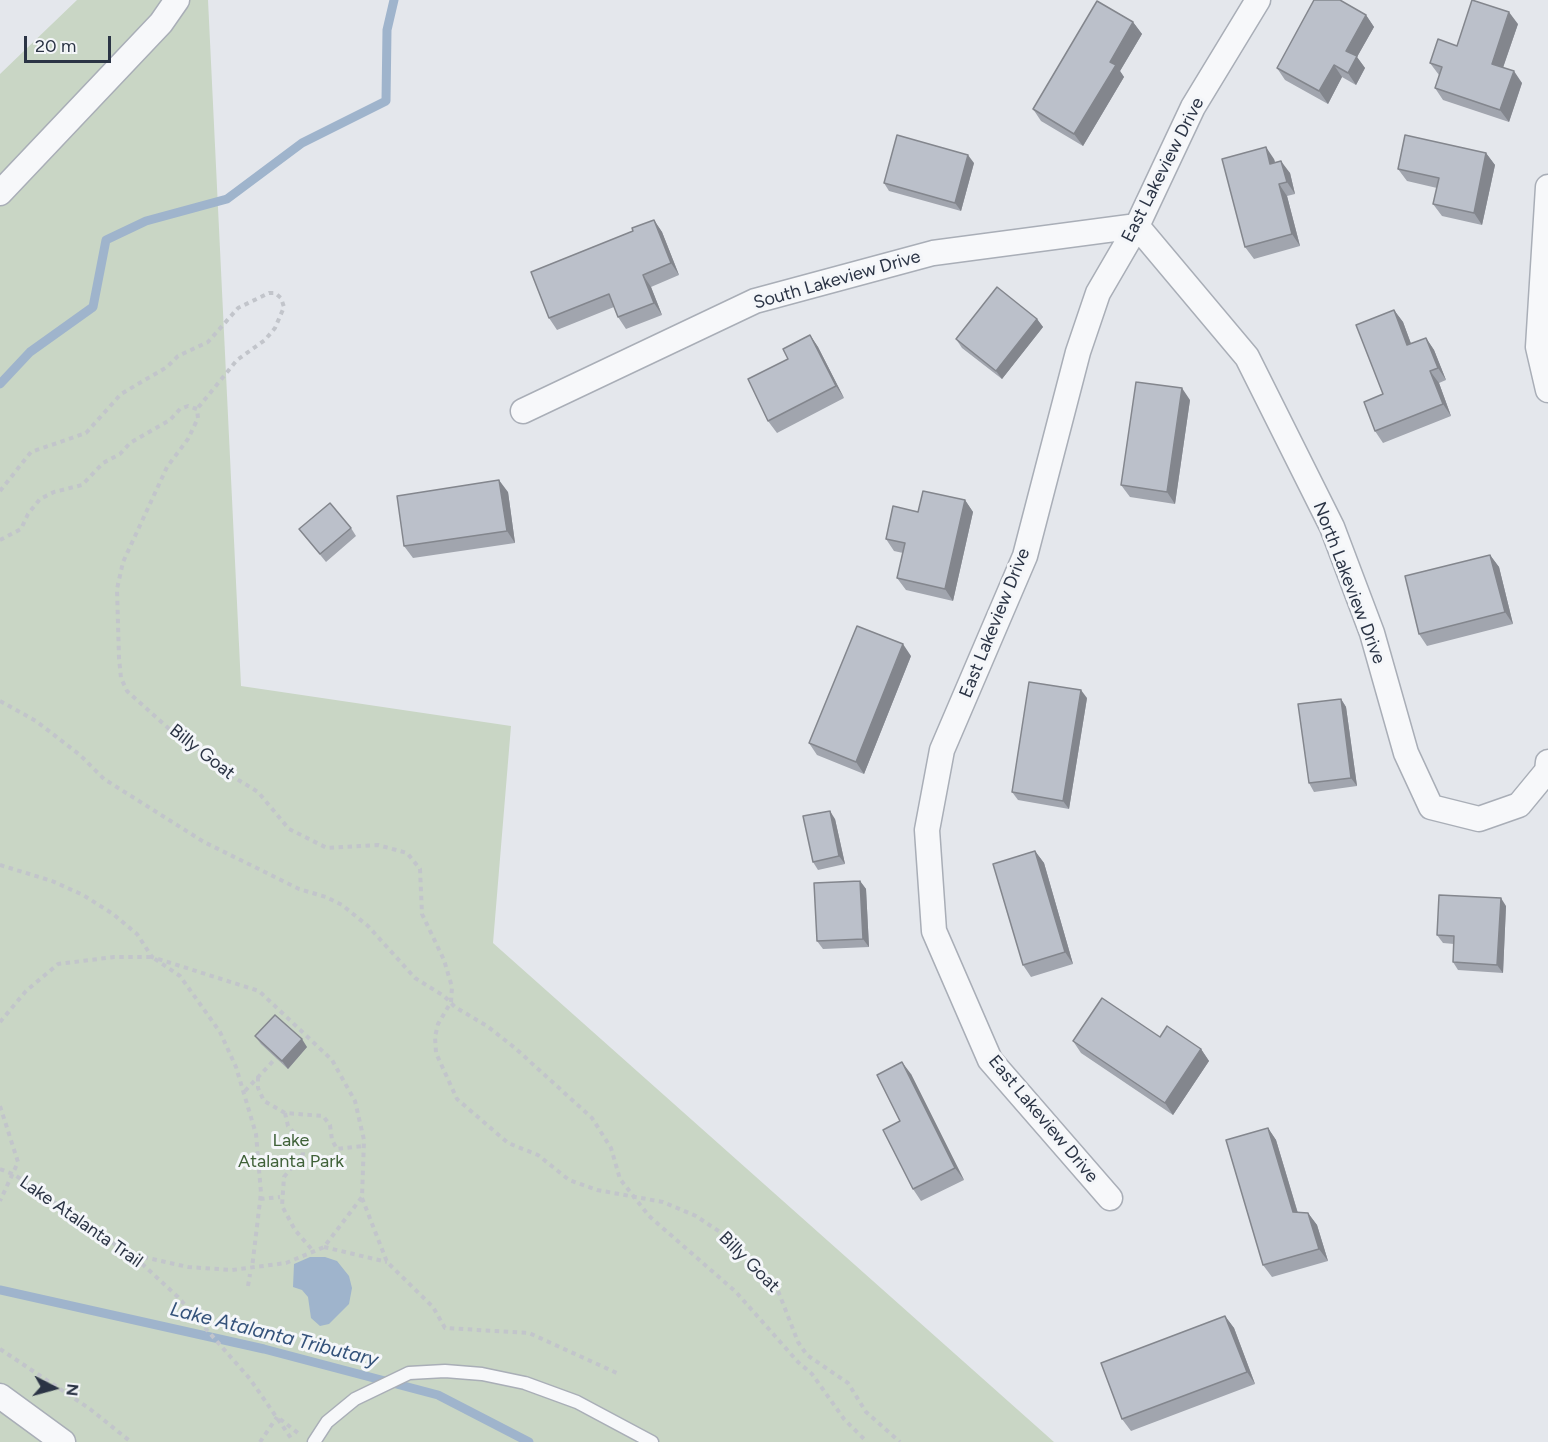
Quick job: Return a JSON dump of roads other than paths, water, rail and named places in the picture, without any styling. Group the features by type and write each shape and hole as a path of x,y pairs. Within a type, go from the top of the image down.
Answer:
{"street":[{"path":"0,193 161,23 177,0"},
{"name":"East Lakeview Drive","path":"1110,1198 990,1060 934,931 927,830 942,750 1025,556 1078,352 1094,303 1137,226 1193,107 1258,0"},
{"path":"1548,187 1538,347 1548,390"},
{"name":"South Lakeview Drive","path":"523,411 755,301 933,253 1137,226"},
{"name":"North Lakeview Drive","path":"1137,226 1247,357 1332,527 1372,633 1406,753 1431,807 1479,819 1519,804 1547,771 1548,762"},
{"path":"0,1396 63,1442"}],"lane":[{"path":"314,1442 327,1422 355,1399 409,1373 445,1371 482,1374 525,1383 577,1402 652,1442"}],"water":[{"path":"310,1257 325,1257 337,1261 349,1276 352,1288 349,1304 329,1324 320,1326 311,1318 308,1297 302,1290 293,1287 294,1264"}],"waterway":[{"path":"0,384 30,352 93,307 106,240 146,221 227,199 302,143 386,101 387,30 394,0"},
{"name":"Lake Atalanta Tributary","path":"0,1290 264,1349 438,1395 529,1442"}],"park label":[{"name":"Lake Atalanta Park","path":"291,1151"}]}
